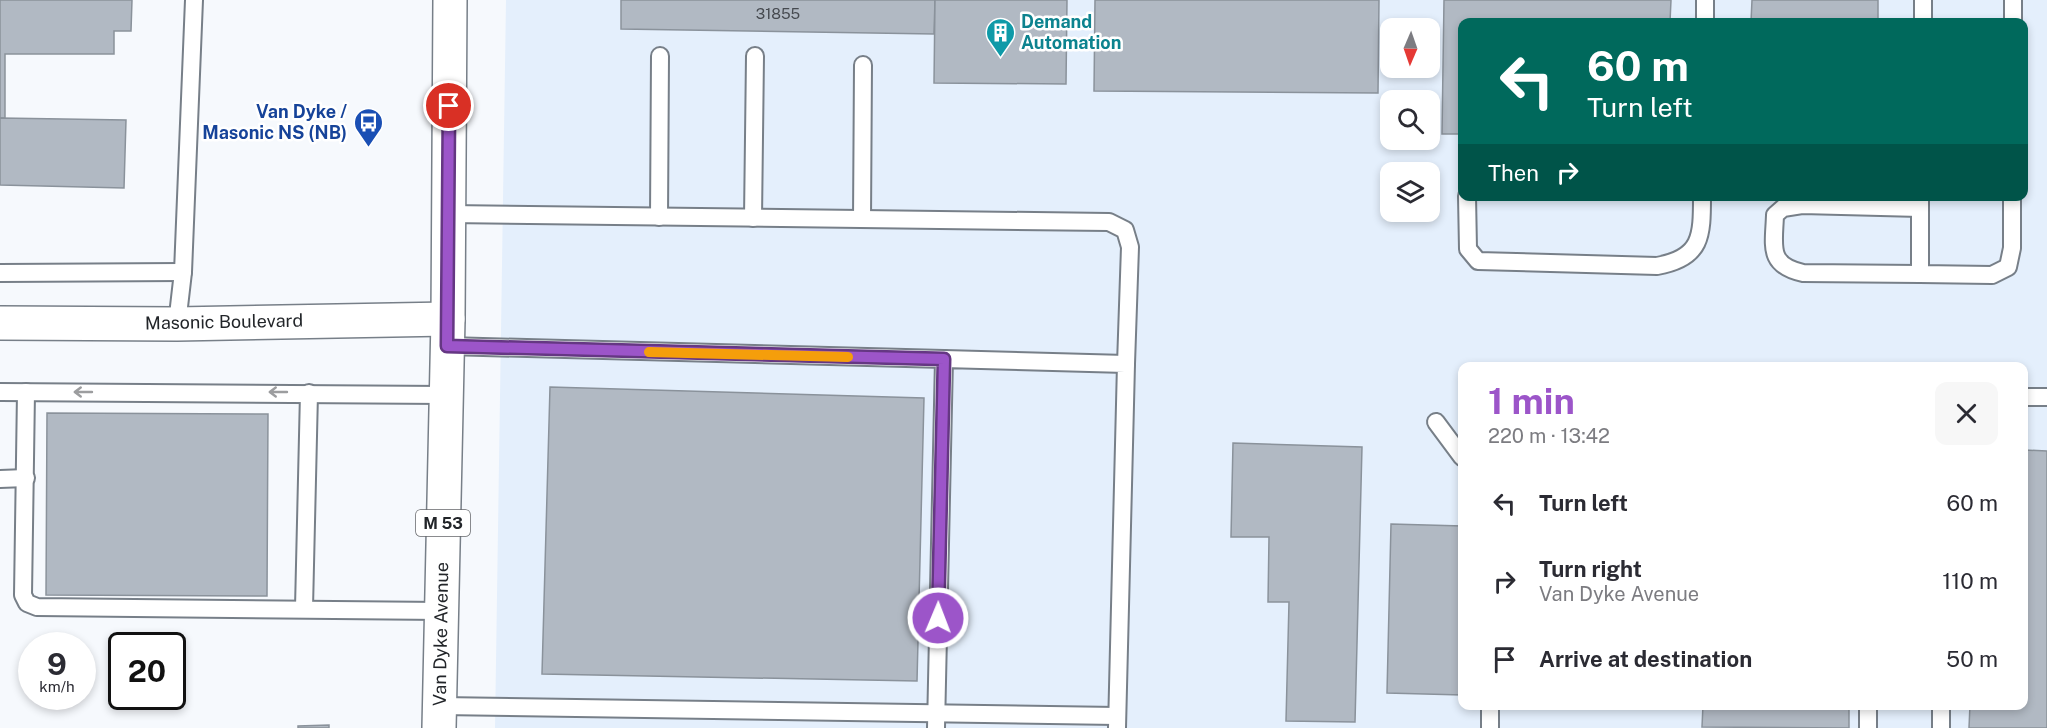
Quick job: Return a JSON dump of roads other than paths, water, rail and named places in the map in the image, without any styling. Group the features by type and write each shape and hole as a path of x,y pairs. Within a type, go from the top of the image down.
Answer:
{"main road":[{"name":"Van Dyke Avenue","path":"439,717 447,332 450,0"},
{"name":"Masonic Boulevard","path":"0,323 177,324 447,332"}],"lane":[{"path":"177,324 183,272 194,0"},
{"path":"1705,0 1705,18"},
{"path":"1923,0 1923,18"},
{"path":"2013,0 2013,18"},
{"path":"659,217 660,56"},
{"path":"753,218 755,56"},
{"path":"861,219 863,64"},
{"path":"1467,201 1468,249 1478,261 1657,266 1676,261 1699,243 1702,233 1702,201"},
{"path":"1920,274 1920,202 1802,205 1783,208 1775,215 1774,248 1777,260 1786,269 1803,273 1992,275 2008,267 2012,248 2012,201"},
{"path":"439,717 1117,722 1130,247 1125,230 1109,222 448,214"},
{"path":"3,269 183,272"},
{"path":"447,332 944,359 1126,364"},
{"path":"936,720 944,359"},
{"path":"0,392 446,395"},
{"path":"26,392 23,594 27,603 37,607 442,611"},
{"path":"304,608 309,393"},
{"path":"2028,397 2047,398"},
{"path":"1436,422 1458,452"},
{"path":"0,478 26,478"},
{"path":"1490,710 1490,728"},
{"path":"1868,710 1868,728"},
{"path":"1941,710 1941,728"}],"place":[{"name":"Demand Automation","path":"1000,58"},
{"name":"Van Dyke / Masonic NS (NB)","path":"368,148"}]}
